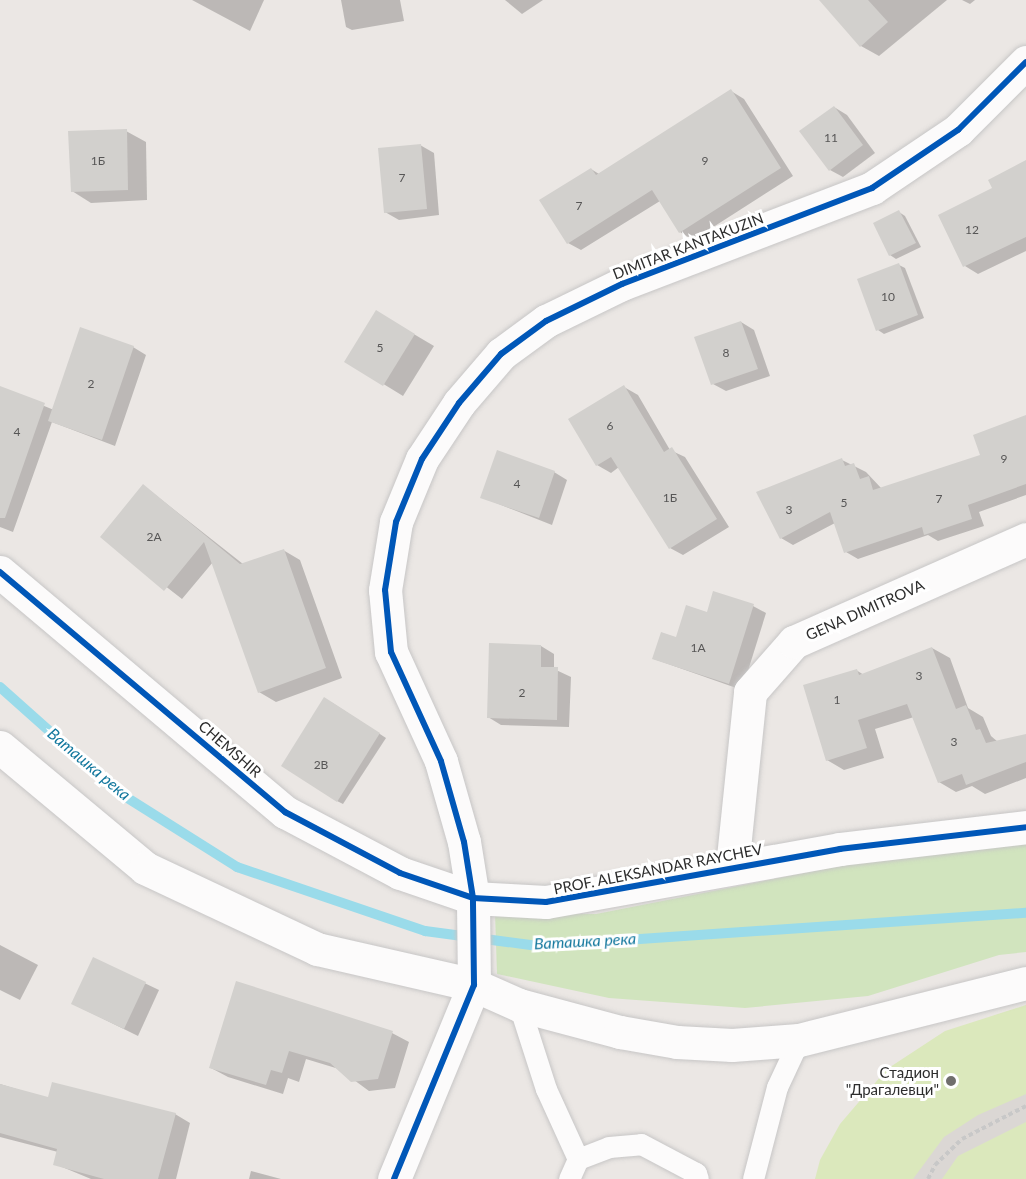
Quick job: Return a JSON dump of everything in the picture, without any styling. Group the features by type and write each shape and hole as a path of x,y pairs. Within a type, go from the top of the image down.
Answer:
{"street":[{"name":"DIMITAR KANTAKUZIN","path":"474,975 473,907 464,842 441,761 392,652 385,590 396,522 422,459 459,403 501,354 546,321 622,284 872,188 958,130 1026,62"},
{"name":"GENA DIMITROVA","path":"732,867 750,692 794,642 1026,539"},
{"name":"CHEMSHIR","path":"0,572 285,812 400,873 473,907"},
{"path":"0,747 145,868 317,949 474,975 519,1005 620,1032 677,1042 732,1045 800,1040 1026,983"},
{"name":"PROF. ALEKSANDAR RAYCHEV","path":"473,907 546,902 732,867 1026,827"},
{"path":"394,1179 474,975"}],"lane":[{"path":"519,1005 546,1089 578,1159"},
{"path":"753,1179 777,1087 800,1040"},
{"path":"569,1179 578,1159 609,1147 641,1144 696,1173 698,1179"}],"path":[{"path":"928,1179 935,1165 962,1139 1026,1106"}],"green space":[{"path":"1026,843 1026,952 999,955 868,996 745,1008 609,998 497,974 495,913 596,914 875,859"},
{"name":"Стадион \"Драгалевци\"","path":"1026,1005 1026,1179 815,1179 820,1160 840,1124 887,1069 945,1031"}],"shaded area":[{"path":"1026,1094 1026,1122 958,1156 942,1179 913,1179 944,1137 978,1115"}],"building":[{"path":"819,0 868,0 888,22 860,47"},
{"path":"731,89 781,168 679,233 652,190 567,244 539,200 591,168 596,175"},
{"path":"834,106 863,145 829,171 799,131"},
{"path":"127,129 128,190 71,192 68,131"},
{"path":"421,144 427,209 384,213 378,148"},
{"path":"1026,160 1026,237 963,267 938,215 992,188 988,180"},
{"path":"899,210 916,243 889,256 873,223"},
{"path":"899,263 918,315 876,331 857,279"},
{"path":"376,310 415,334 383,386 344,362"},
{"path":"741,321 758,369 711,385 694,337"},
{"path":"80,327 134,346 102,440 48,421"},
{"path":"624,385 664,452 672,447 717,519 669,549 611,457 596,466 568,419"},
{"path":"0,386 45,403 5,518 0,518"},
{"path":"1026,415 1026,484 968,505 972,519 924,535 922,527 844,553 830,512 780,539 756,492 842,458 845,466 854,463 860,479 869,476 873,490 980,455 973,435"},
{"path":"497,450 555,471 539,518 480,498"},
{"path":"143,484 240,564 284,549 326,668 258,693 204,542 164,591 100,537"},
{"path":"713,591 754,604 729,684 652,659 661,632 676,637 686,605 707,612"},
{"path":"489,643 541,645 541,667 558,667 557,720 487,718"},
{"path":"932,647 956,709 966,705 976,730 980,729 986,743 1026,734 1026,762 966,785 962,774 938,783 907,704 858,720 867,748 826,761 803,685 857,669 859,675"},
{"path":"324,697 380,733 337,802 281,766"},
{"path":"93,957 146,982 124,1029 71,1004"},
{"path":"236,981 393,1031 378,1079 351,1082 330,1063 289,1051 282,1073 271,1070 266,1085 209,1068"},
{"path":"52,1082 176,1113 158,1179 104,1179 53,1165 57,1149 0,1133 0,1084 48,1097"}],"waterway":[{"name":"Ваташка река","path":"0,687 118,792 237,867 425,931 538,946 1026,913"}],"cycle path":[{"path":"394,1179 474,985 473,898 464,842 441,761 391,652 385,590 396,522 422,459 459,403 501,354 546,321 622,284 872,188 958,130 1026,62"},
{"path":"0,572 285,812 400,873 473,898 546,902 840,849 1026,827"}],"place":[{"name":"Стадион \"Драгалевци\"","path":"951,1081"}]}
